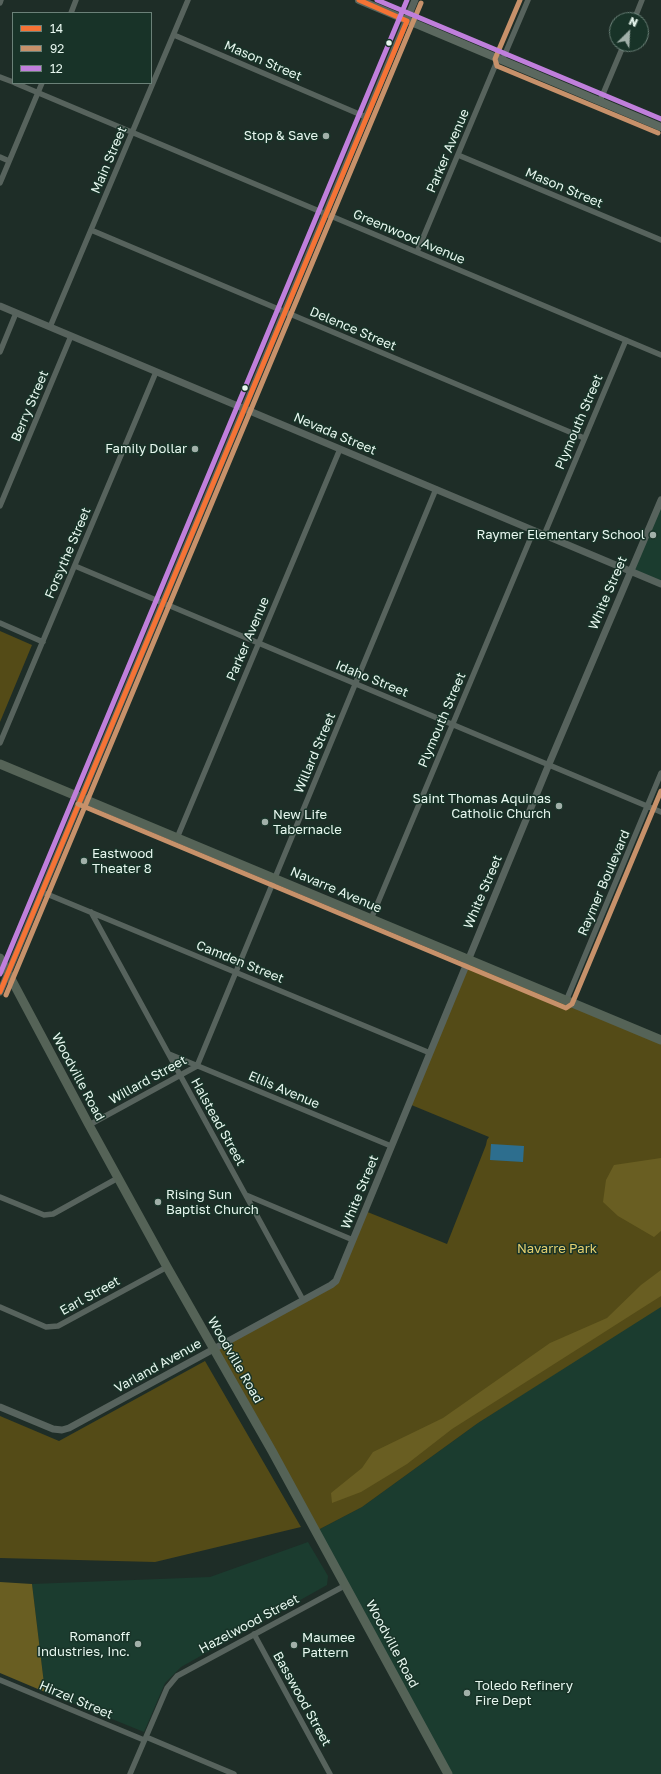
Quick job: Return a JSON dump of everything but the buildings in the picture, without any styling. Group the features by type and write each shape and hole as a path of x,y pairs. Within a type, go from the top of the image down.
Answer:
{"main road":[{"path":"359,0 661,127"},
{"name":"Navarre Avenue","path":"0,764 661,1040"},
{"name":"Woodville Road","path":"0,958 118,1178 346,1585 448,1774"}],"street":[{"path":"71,12 76,0"},
{"name":"Main Street","path":"50,328 188,0"},
{"path":"0,992 415,0"},
{"name":"Parker Avenue","path":"417,252 458,155 528,0"},
{"path":"637,12 642,0"},
{"name":"Mason Street","path":"174,35 366,117"},
{"path":"600,101 621,52"},
{"name":"Greenwood Avenue","path":"0,76 12,81"},
{"name":"Greenwood Avenue","path":"19,84 661,355"},
{"path":"0,183 42,84"},
{"name":"Mason Street","path":"458,155 661,240"},
{"path":"0,157 9,161"},
{"name":"Delence Street","path":"91,230 584,438"},
{"name":"Nevada Street","path":"0,306 661,584"},
{"path":"0,352 16,313"},
{"name":"Berry Street","path":"0,506 71,336"},
{"name":"Plymouth Street","path":"544,535 626,340"},
{"name":"Forsythe Street","path":"0,743 156,372"},
{"name":"Parker Avenue","path":"177,838 340,449"},
{"name":"Willard Street","path":"89,1125 197,1066 436,489"},
{"name":"White Street","path":"323,1289 336,1281 549,764 661,500"},
{"name":"Plymouth Street","path":"371,919 534,530"},
{"name":"Idaho Street","path":"75,566 162,604 549,764 661,812"},
{"path":"0,623 43,642"},
{"name":"Raymer Boulevard","path":"566,1001 661,773"},
{"name":"Camden Street","path":"42,892 430,1053"},
{"name":"Halstead Street","path":"91,912 303,1300"},
{"name":"Ellis Avenue","path":"169,1054 392,1146"},
{"path":"0,1197 44,1215 52,1214 118,1178"},
{"path":"246,1195 353,1240"},
{"name":"Earl Street","path":"0,1307 46,1327 58,1326 167,1267"},
{"name":"Varland Avenue","path":"0,1407 53,1429 62,1430 69,1428 323,1289"},
{"name":"Hazelwood Street","path":"145,1739 166,1688 177,1676 185,1670 346,1585"},
{"name":"Basswood Street","path":"254,1634 330,1774"},
{"name":"Hirzel Street","path":"0,1680 234,1774"},
{"path":"130,1774 145,1739"}],"shaded area":[{"name":"Raymer Elementary School","path":"661,500 661,584 631,571"},
{"path":"661,1158 661,1231 654,1237 618,1216 603,1202 606,1180 614,1165"},
{"path":"661,1270 661,1296 452,1429 407,1464 361,1492 332,1503 331,1493 362,1468 373,1452 443,1418 550,1343 607,1318 641,1285"},
{"path":"661,1305 661,1774 447,1774 316,1531 362,1507 478,1423"},
{"path":"308,1542 328,1576 327,1585 181,1667 165,1683 144,1732 45,1692 32,1584 210,1577"},
{"path":"0,1582 32,1584 45,1692 0,1673"}],"green space":[{"path":"0,631 32,645 0,722"},
{"name":"Navarre Park","path":"468,960 661,1040 661,1307 478,1423 362,1507 316,1531 213,1350 331,1285 365,1211 447,1244 489,1137 409,1104"},
{"path":"205,1361 301,1527 155,1562 0,1558 0,1416 59,1441"}],"water":[{"path":"491,1144 524,1146 523,1162 490,1160"}],"transit line":[{"name":"14","path":"359,0 407,21"},
{"name":"12","path":"377,0 661,119"},
{"name":"12","path":"0,974 407,0"},
{"name":"92","path":"520,0 495,59 497,66 658,133"},
{"name":"92","path":"6,995 421,3"},
{"name":"14","path":"0,992 407,21"},
{"name":"92","path":"78,804 566,1008 572,1004 661,791"}],"place":[{"name":"Stop & Save","path":"326,136"},
{"name":"Family Dollar","path":"195,449"},
{"name":"Raymer Elementary School","path":"653,535"},
{"name":"Saint Thomas Aquinas Catholic Church","path":"559,806"},
{"name":"New Life Tabernacle","path":"265,822"},
{"name":"Eastwood Theater 8","path":"84,861"},
{"name":"Rising Sun Baptist Church","path":"158,1202"},
{"name":"Romanoff Industries, Inc.","path":"138,1644"},
{"name":"Maumee Pattern","path":"294,1645"},
{"name":"Toledo Refinery Fire Dept","path":"467,1693"}]}
